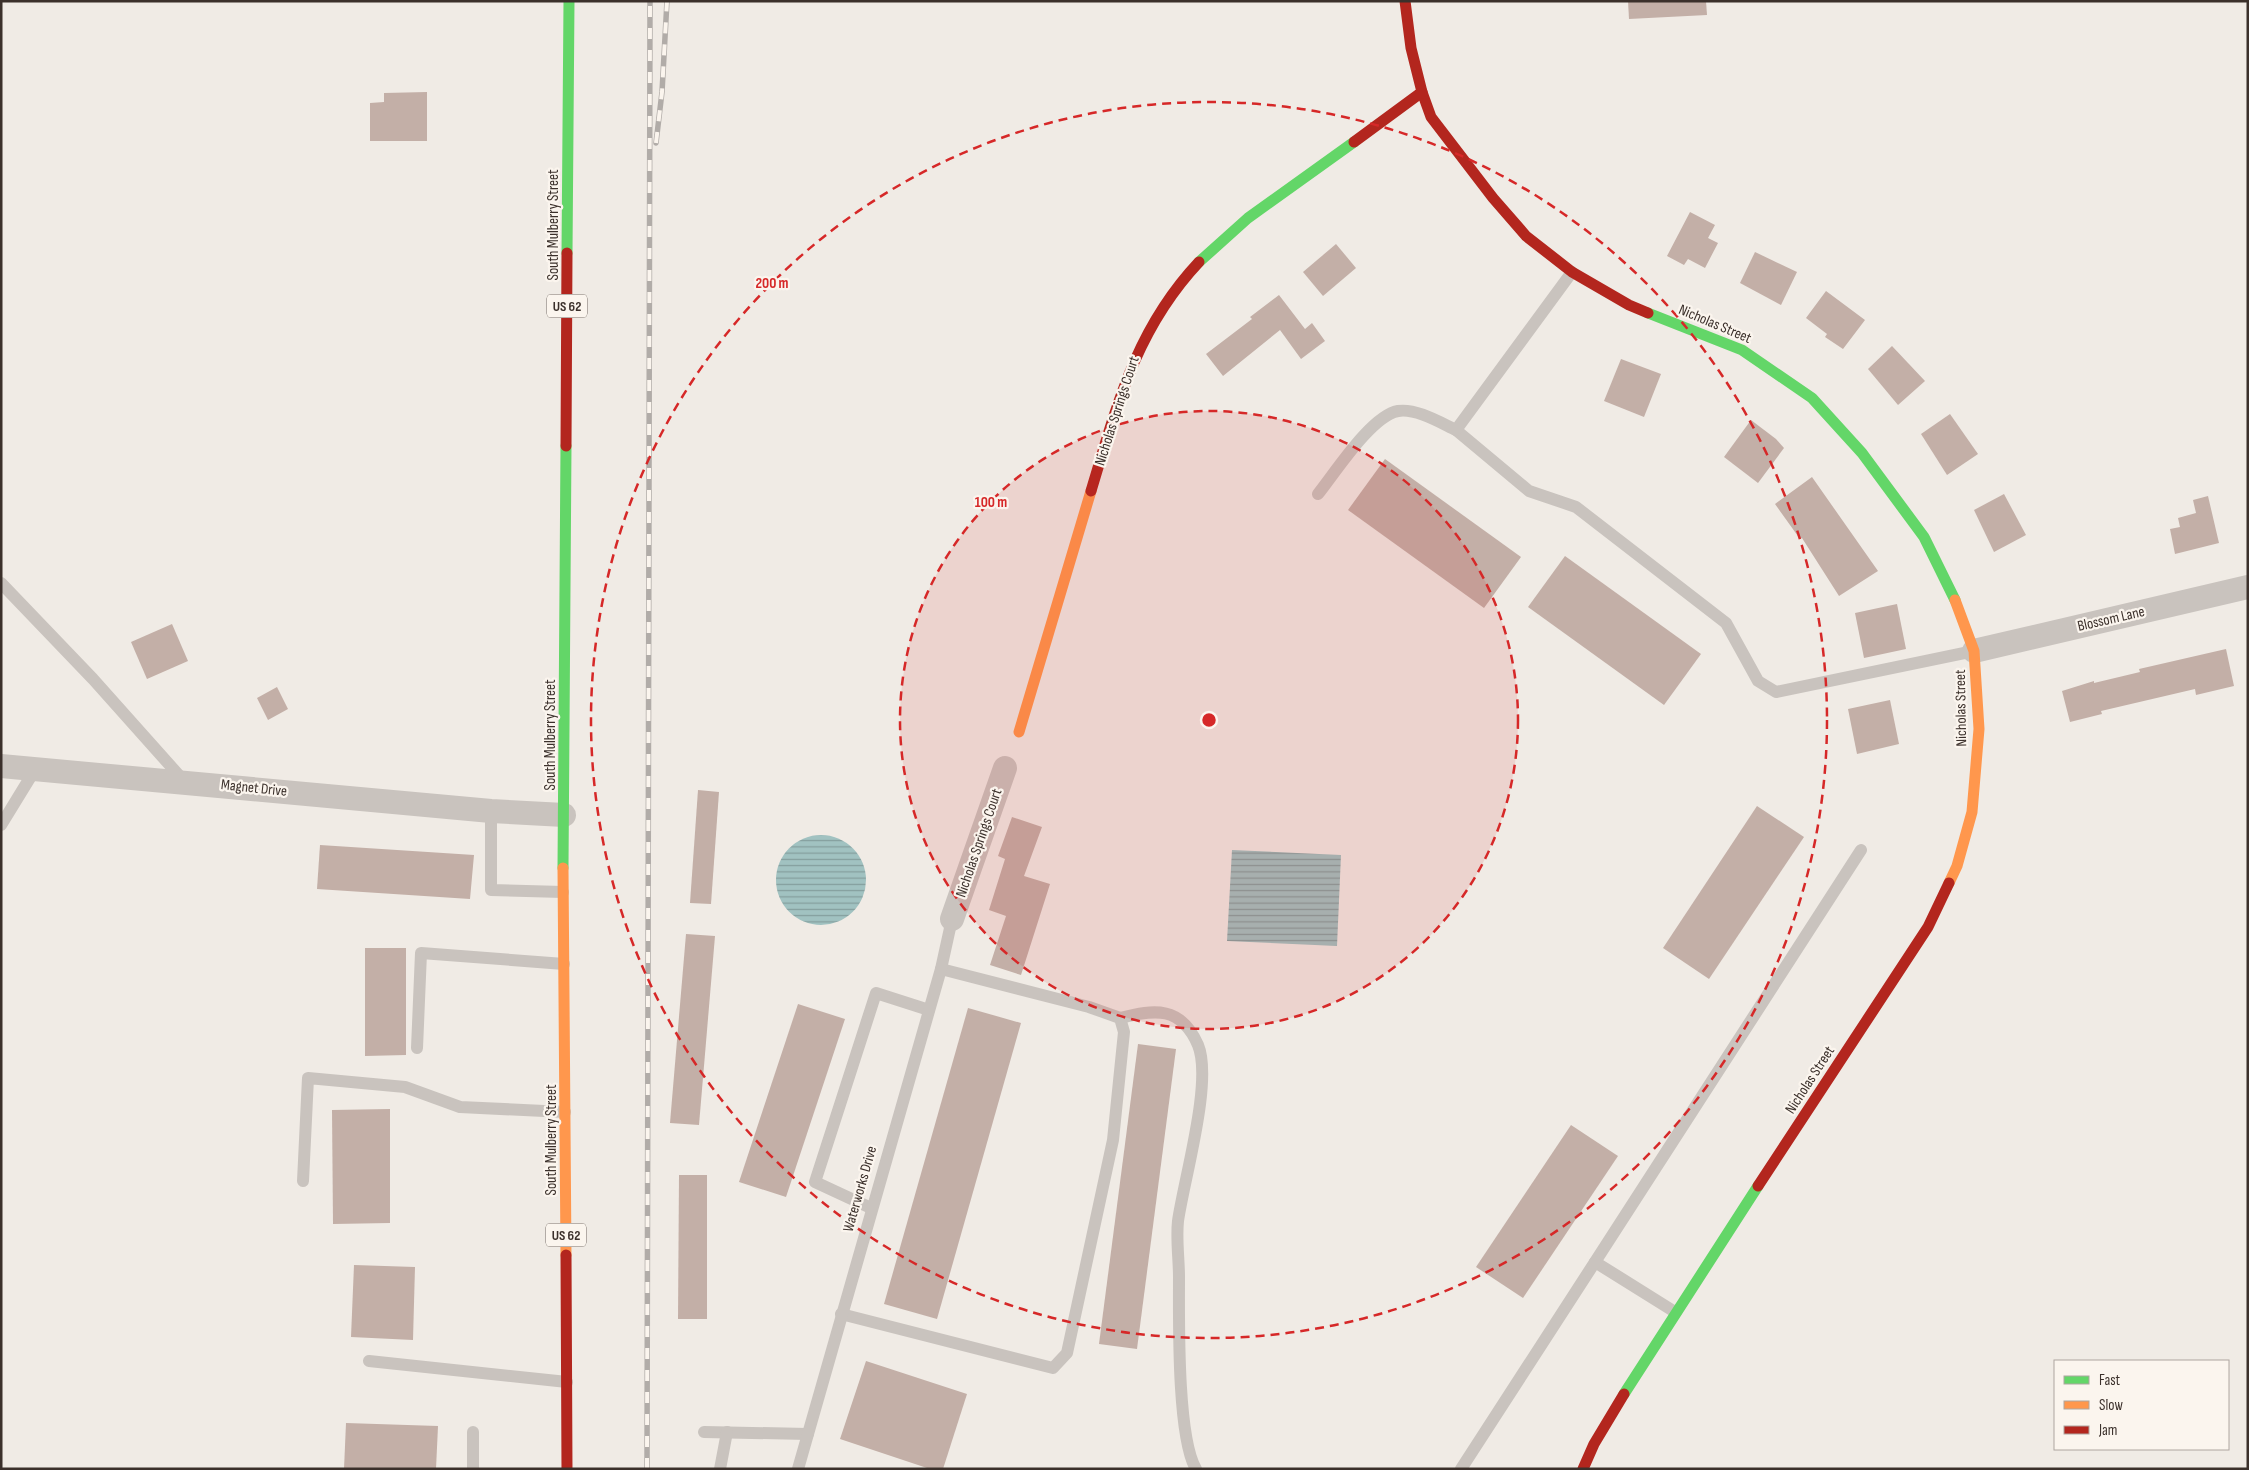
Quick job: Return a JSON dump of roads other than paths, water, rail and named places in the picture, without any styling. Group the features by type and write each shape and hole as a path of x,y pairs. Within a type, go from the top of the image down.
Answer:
{"street":[{"name":"South Mulberry Street","path":"566,1469 563,892 569,1"},
{"path":"1405,1 1412,48 1422,92"},
{"name":"Nicholas Street","path":"1422,92 1430,117 1493,198 1526,236 1572,272 1629,305 1742,350 1812,398 1862,452 1924,537 1961,613 1974,652 1979,729 1972,812 1957,866 1928,927 1675,1312 1594,1444 1583,1469"},
{"name":"Nicholas Springs Court","path":"1019,732 1120,395 1134,358 1151,324 1174,290 1200,260 1230,233 1422,92"},
{"name":"Blossom Lane","path":"1974,652 2248,587"},
{"name":"Magnet Drive","path":"1,766 184,781 500,812 564,815"},
{"name":"Nicholas Springs Court","path":"952,918 1005,768"}],"lane":[{"path":"1456,430 1572,272"},
{"path":"1318,494 1372,425 1398,411 1423,415 1456,430 1529,491 1576,507 1726,623 1758,681 1776,692 1974,652"},
{"path":"1,583 93,679 184,781"},
{"path":"1,825 36,768"},
{"path":"500,812 491,890 563,892"},
{"path":"1461,1469 1861,850"},
{"name":"Waterworks Drive","path":"798,1469 871,1208 941,969 952,918"},
{"path":"417,1048 421,953 564,964"},
{"path":"941,969 1090,1007 1120,1018 1148,1010 1170,1014 1186,1024 1199,1047 1203,1086 1178,1222 1181,1380 1187,1441 1196,1469"},
{"path":"871,1208 815,1182 876,993 928,1010"},
{"path":"841,1314 1053,1368 1067,1353 1113,1140 1124,1032 1120,1018"},
{"path":"302,1181 308,1078 404,1087 460,1107 565,1112"},
{"path":"1595,1262 1675,1312"},
{"path":"369,1361 567,1382"},
{"path":"473,1432 473,1469"},
{"path":"704,1432 808,1434"},
{"path":"720,1469 727,1432"}],"water":[{"path":"821,835 838,838 853,848 863,863 866,880 863,897 853,912 838,922 821,925 804,922 789,912 779,897 776,880 779,863 789,848 804,838"},
{"path":"1232,850 1341,855 1337,946 1227,941"}],"railway":[{"path":"647,1469 650,1"},
{"path":"656,143 662,92 667,1"}]}
